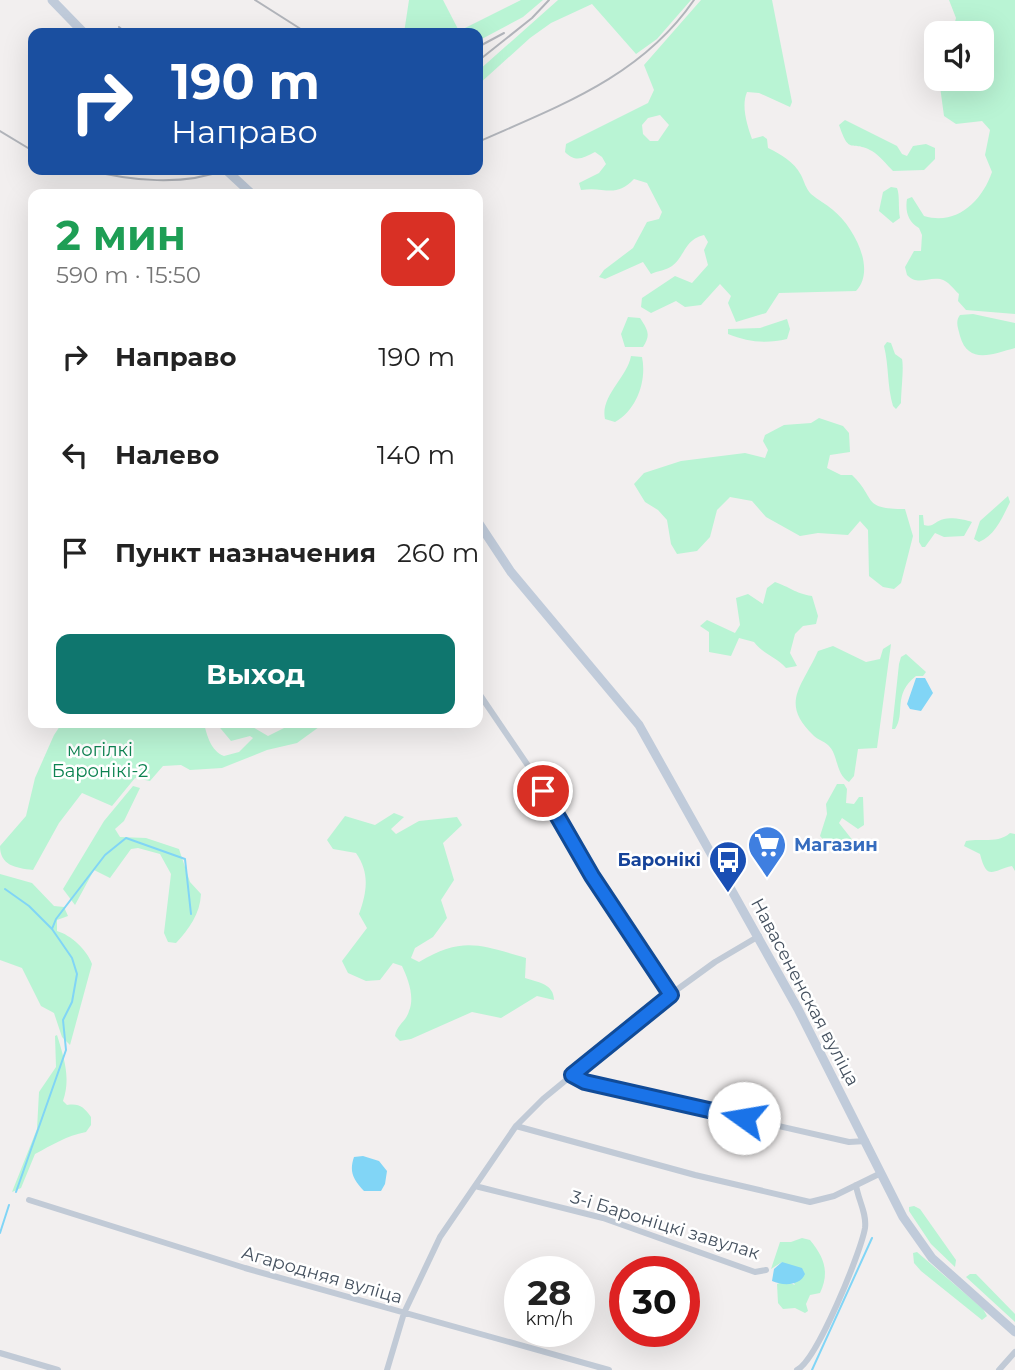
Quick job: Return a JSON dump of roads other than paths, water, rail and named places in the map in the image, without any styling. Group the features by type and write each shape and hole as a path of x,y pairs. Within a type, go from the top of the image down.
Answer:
{"main road":[{"path":"52,0 79,28"},
{"path":"231,175 247,189"},
{"name":"Навасененская вуліца","path":"483,530 511,572 639,724 759,936 903,1217 932,1258 1015,1332"}],"street":[{"path":"483,699 531,770 592,876 671,995"},
{"path":"387,1370 404,1313 440,1237 516,1126 572,1075 671,995 715,962 759,936"},
{"path":"572,1075 585,1082 836,1139 866,1142"},
{"path":"516,1126 695,1175 810,1202 834,1196 881,1173"},
{"path":"797,1370 803,1367 810,1357 837,1305 855,1259 865,1227 865,1213 856,1185"},
{"name":"3-і Бароніцкі завулак","path":"475,1186 603,1218 755,1272 766,1270"},
{"name":"Агародняя вуліца","path":"29,1200 156,1241 609,1370"},
{"path":"999,1370 1015,1352"},
{"path":"0,1353 58,1370"}],"water":[{"path":"916,678 925,678 933,693 921,711 910,709 907,704"},
{"path":"363,1156 379,1161 387,1171 381,1191 364,1191 355,1179 352,1171 354,1157"},
{"path":"782,1262 802,1268 805,1274 803,1278 791,1284 772,1281 774,1269"}],"waterway":[{"path":"16,1192 66,1050 63,1020 72,1002 77,974 72,958 52,929 56,919 105,855 126,838 185,859 191,914"},
{"path":"5,889 29,906 52,929"},
{"path":"0,1233 9,1205"},
{"path":"812,1370 872,1238"}],"railway":[{"path":"255,0 299,28"},
{"path":"483,57 532,18 549,0"},
{"path":"483,140 568,102 624,69 673,27 694,0"},
{"path":"483,44 504,33"},
{"path":"0,131 28,148"},
{"path":"113,175 157,180 208,175"}],"place":[{"name":"Магазин","path":"767,879"},
{"name":"Баронікі","path":"728,894"}],"park label":[{"name":"могілкі Баронікі-2","path":"100,760"}]}
